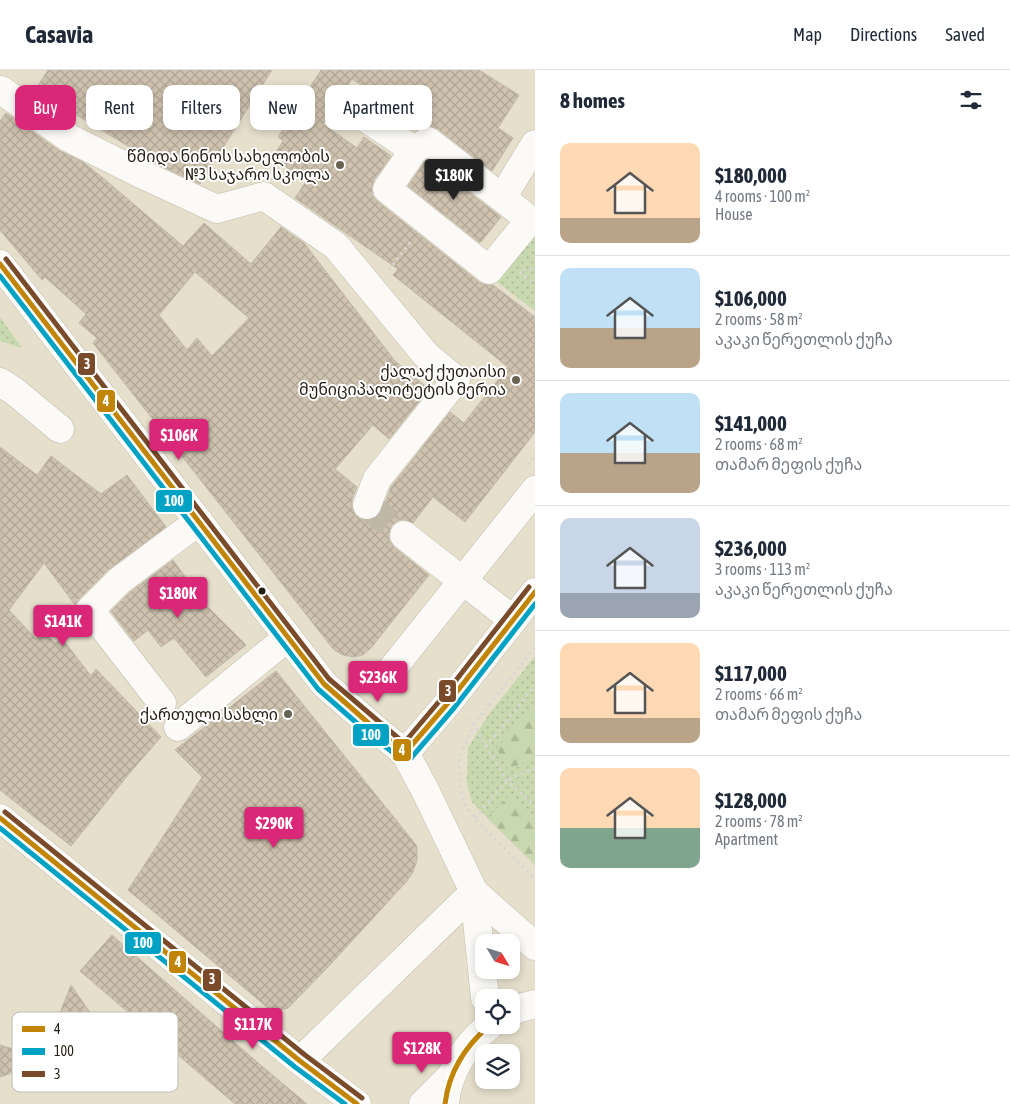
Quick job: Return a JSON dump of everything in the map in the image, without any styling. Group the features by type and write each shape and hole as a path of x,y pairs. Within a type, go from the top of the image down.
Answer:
{"main road":[{"path":"14,70 0,90 69,138 139,174 217,209 264,196 336,246 426,355 456,380 377,479 367,505"},
{"path":"384,130 414,150"},
{"path":"428,141 502,198 530,220 489,270 387,189 414,150 428,141"},
{"path":"502,198 535,144"},
{"path":"0,264 324,684 406,752 474,892 484,989"},
{"path":"0,382 14,391 60,429"},
{"path":"389,673 535,490"},
{"path":"162,703 90,610 119,581 198,521"},
{"path":"404,535 513,620"},
{"path":"406,752 448,703 535,592"},
{"path":"178,727 288,637"},
{"path":"0,818 300,1061 357,1104"},
{"path":"474,892 535,946"},
{"path":"300,1061 474,892"},
{"path":"520,1008 535,1004"},
{"path":"445,1104 452,1075 463,1053 480,1034"},
{"path":"423,1104 452,1075"}],"path":[{"path":"374,292 426,220"},
{"path":"516,270 535,284"},
{"path":"535,646 474,724 459,758 459,781 464,803 475,818 535,879"},
{"path":"486,747 535,686"},
{"path":"474,724 507,780 535,806"},
{"path":"475,818 507,780 535,768"}],"green space":[{"path":"535,226 535,311 491,277"},
{"path":"0,317 22,348 0,341"},
{"path":"535,656 535,865 472,802 467,783 468,748 487,717"},
{"path":"535,701 535,758 508,769 497,749"},
{"path":"510,795 535,820 535,865 487,818"}],"building":[{"path":"48,70 272,70 263,85 250,85 250,105 240,121 240,85 163,85 163,130 234,130 200,184 161,166 101,130 153,130 153,85 86,85 86,121 76,115 76,85 38,85"},
{"path":"321,70 479,70 519,95 498,128 513,138 492,171 438,129 432,127 432,85 361,85 352,79 348,85 325,85 325,121 323,124 325,130 332,130 357,148 364,137 391,156 374,180 372,195 377,201 479,282 493,285 535,317 535,432 465,522 433,497 413,523 399,520 392,525 389,540 394,547 429,575 371,648 363,655 354,657 343,655 334,650 93,343 97,338 79,323 86,314 45,277 42,280 0,230 0,121 6,113 15,119 15,130 30,130 60,151 83,162 183,246 204,223 251,264 281,227 304,243 395,361 429,389 389,439 373,425 335,469 357,487 352,499 355,515 362,520 369,520 376,517 382,511 391,487 450,412 464,423 508,367 393,275 398,269 295,198 307,180 272,158 283,141 278,137 282,130 315,130 315,85 311,85","holes":["195,272 249,318 212,356 197,338 187,350 159,315"]},
{"path":"427,160 501,217 480,243 408,186"},
{"path":"0,447 37,475 51,456 101,494 127,475 166,527 108,570 75,605 44,563 9,610 36,639 42,632 56,643 61,637 91,676 96,669 161,737 71,846 0,790"},
{"path":"173,560 205,604 246,645 206,677 174,638 161,647 148,630 134,641 111,611 129,593"},
{"path":"276,671 417,846 417,860 413,872 407,881 288,1008 278,1011 268,1008 128,890 202,777 175,750"},
{"path":"112,935 307,1104 235,1104 178,1055 178,1012 128,1012 80,971"},
{"path":"71,985 90,1012 60,1012"},
{"path":"0,1045 12,1049 12,1073 0,1077"}],"tunnel":[{"path":"367,505 404,535"}],"transit line":[{"name":"3","path":"6,259 329,679 404,743 442,698 529,587"},
{"name":"4","path":"0,264 324,684 405,753 448,703 535,592"},
{"name":"100","path":"0,276 318,689 401,759 411,758 454,708 535,604"},
{"name":"3","path":"5,812 305,1055 362,1098"},
{"name":"4","path":"0,818 300,1061 357,1104"},
{"name":"100","path":"0,828 295,1067 345,1104"},
{"name":"4","path":"445,1104 454,1070 480,1034"}],"place":[{"name":"წმიდა ნინოს სახელობის №3 საჯარო სკოლა","path":"340,165"},
{"name":"ქალაქ ქუთაისი მუნიციპალიტეტის მერია","path":"516,380"},
{"name":"ქართული სახლი","path":"288,714"}]}
